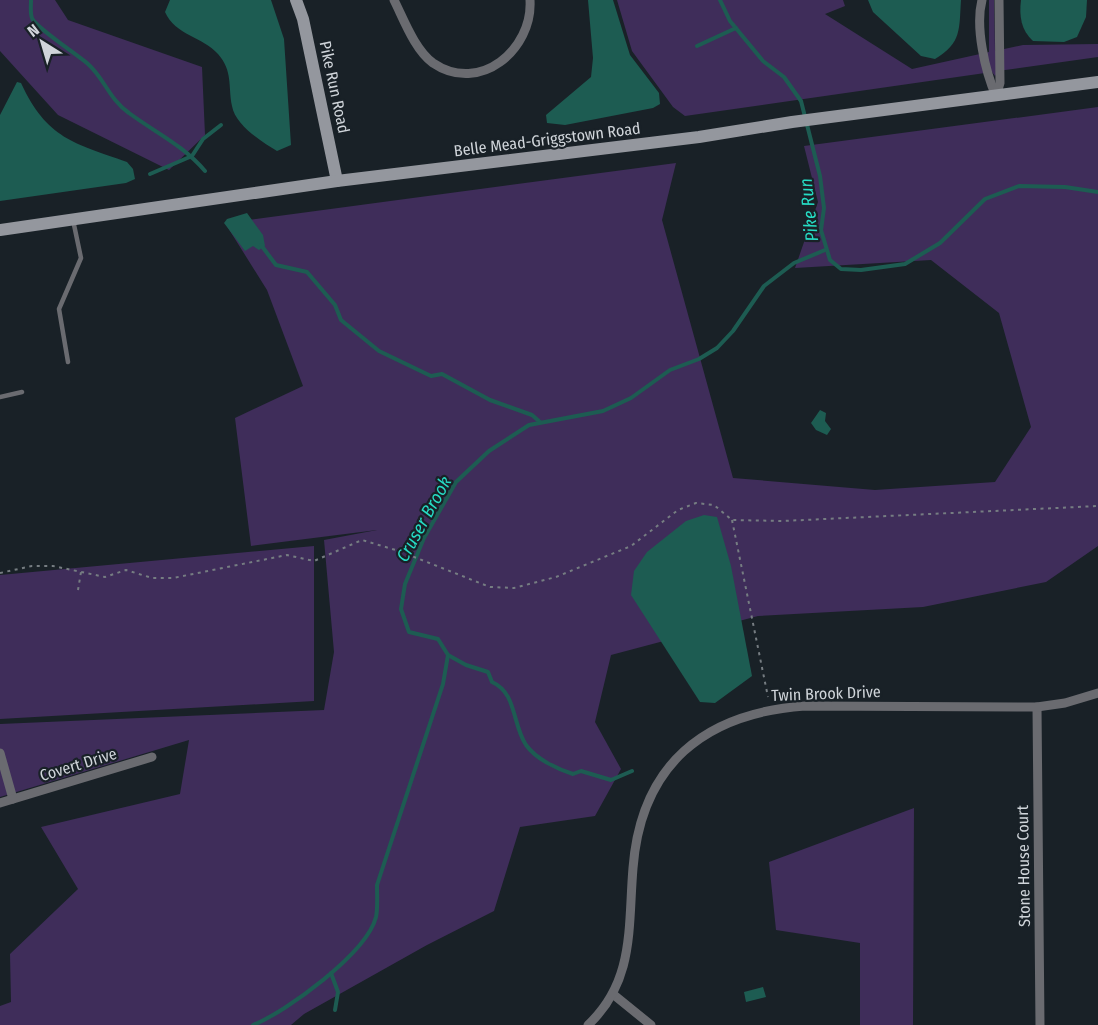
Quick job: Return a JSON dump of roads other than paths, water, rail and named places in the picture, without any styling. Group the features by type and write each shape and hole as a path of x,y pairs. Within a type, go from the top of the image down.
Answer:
{"street":[{"name":"Pike Run Road","path":"296,0 303,19 337,181"},
{"path":"394,0 424,54 433,63 456,71 472,72 488,69 509,57 531,20 530,0"},
{"path":"982,0 980,10 986,73 996,96"},
{"path":"996,96 1000,83 999,0"},
{"name":"Belle Mead-Griggstown Road","path":"0,230 337,181 699,137 792,122 1098,82"},
{"name":"Twin Brook Drive","path":"614,995 631,930 633,869 637,837 645,808 659,781 679,757 700,738 722,724 759,711 805,706 1037,707 1065,703 1098,693"},
{"name":"Stone House Court","path":"1037,707 1040,1025"},
{"path":"0,753 13,799"},
{"name":"Covert Drive","path":"0,803 152,757"},
{"path":"588,1025 614,995 651,1025"}],"lane":[{"path":"68,362 59,309 81,258 72,218"},
{"path":"0,397 22,392"}],"waterway":[{"path":"31,0 31,14 35,22 88,64 122,107 178,146 205,171"},
{"name":"Pike Run","path":"720,0 730,21 763,61 784,77 801,101 820,176 824,208 821,230 830,260 841,269 861,270 905,264 940,243 985,199 1019,186 1065,187 1098,192"},
{"path":"697,46 736,28"},
{"path":"150,174 192,156 203,139 221,125"},
{"path":"261,245 276,265 307,272 335,305 341,320 379,351 431,376 442,374 490,400 532,415 540,422"},
{"name":"Cruser Brook","path":"253,1025 285,1008 324,980 358,947 376,917 377,885 443,684 448,655 438,639 409,632 401,609 405,584 424,538 456,482 489,451 529,425 603,411 631,398 670,370 699,359 717,348 733,331 764,286 794,263 825,250"},
{"path":"448,655 466,665 488,672 492,682 500,687 510,701 526,745 541,759 573,774 581,771 611,780 632,771"},
{"path":"331,973 338,992 335,1010"}]}
